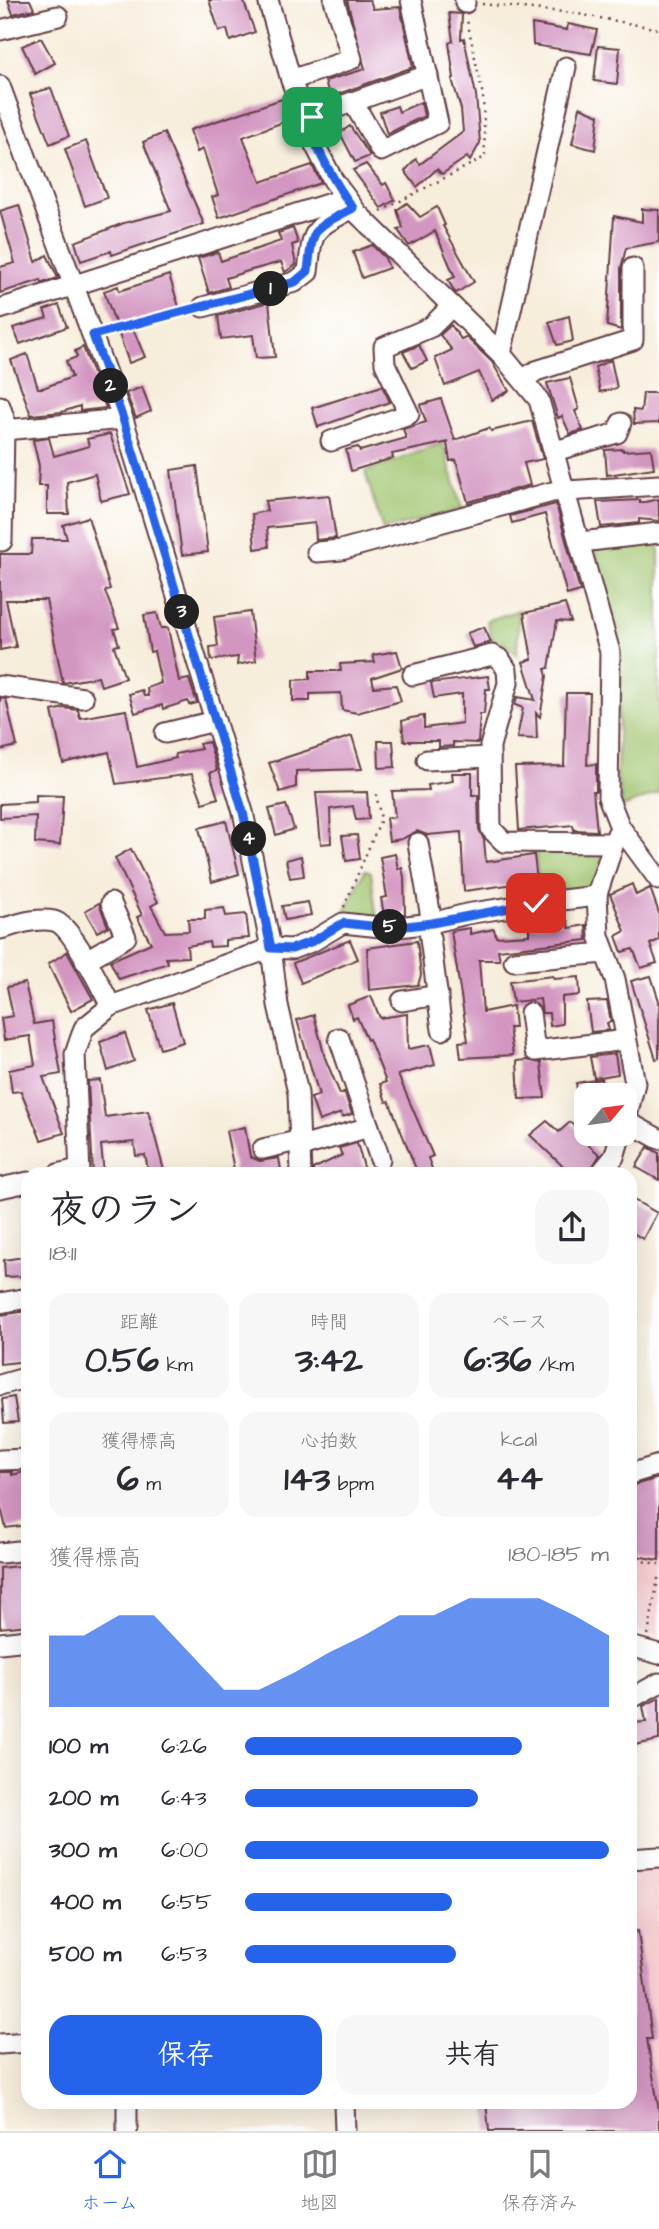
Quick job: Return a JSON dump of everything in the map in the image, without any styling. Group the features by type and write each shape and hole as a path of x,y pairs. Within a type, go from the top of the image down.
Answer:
{"street":[{"path":"268,0 290,80 333,180 354,208 501,354 539,400 610,652 608,797 616,835 597,896 599,936 615,979 635,1083"},
{"path":"290,80 352,59 334,0"},
{"path":"353,102 381,151 438,123 411,0"},
{"path":"0,30 58,16"},
{"path":"501,354 566,66"},
{"path":"305,119 428,75"},
{"path":"0,86 123,419 243,812 271,948 278,1005 298,1093 301,1167"},
{"path":"0,309 73,284 354,208"},
{"path":"202,307 295,282 308,271 312,239 318,226 354,208"},
{"path":"524,379 536,371 634,340 633,268"},
{"path":"331,441 409,414 385,364 384,347 431,327 452,306"},
{"path":"0,406 4,430 0,541"},
{"path":"4,430 123,419"},
{"path":"555,451 617,433 621,423"},
{"path":"317,552 341,550 552,492 659,485"},
{"path":"581,542 659,533"},
{"path":"413,675 492,655 500,659 507,670 508,684 489,746 491,829 505,842 616,835 657,873"},
{"path":"0,686 83,698"},
{"path":"166,733 215,721"},
{"path":"427,760 490,757"},
{"path":"418,843 442,1030"},
{"path":"79,1167 75,1055 84,1028 111,1006 271,948 292,949 313,941 340,924 390,928 430,923 478,912 597,896"},
{"path":"85,961 126,937 111,903"},
{"path":"0,929 55,921 68,930 111,1006"},
{"path":"514,961 605,953"},
{"path":"401,1001 438,995"},
{"path":"530,1013 535,1051 626,1040"},
{"path":"339,1038 380,1159"},
{"path":"263,1149 369,1127"},
{"path":"637,1131 659,1139"},
{"path":"606,1167 614,1157 618,1146"},
{"path":"0,1188 21,1184"},
{"path":"0,1303 21,1299"},
{"path":"0,1385 21,1379"},
{"path":"0,1460 21,1459"},
{"path":"637,1472 659,1465"},
{"path":"0,1553 21,1551"},
{"path":"0,1643 21,1641"},
{"path":"639,1642 659,1654"},
{"path":"637,1695 659,1683"},
{"path":"637,1859 659,1857"},
{"path":"0,2044 21,2042"},
{"path":"127,2109 128,2131"},
{"path":"344,2109 345,2131"}],"path":[{"path":"354,208 485,157 482,96 468,35 465,1 573,13 659,29"},
{"path":"93,335 202,307"},
{"path":"340,924 345,904 381,819 376,794"},
{"path":"637,1560 659,1564"},
{"path":"639,1642 659,1573"}],"shaded area":[{"path":"659,1472 659,1637 637,1631 637,1478"},
{"path":"659,1867 659,2131 538,2131 535,2109 637,2109 637,1869"}],"green space":[{"path":"443,443 462,509 383,530 365,472"},
{"path":"659,539 659,793 623,807 617,777 620,653 595,548"},
{"path":"519,610 517,655 503,642 494,645 487,621"},
{"path":"604,852 598,880 583,889 541,895 535,853"},
{"path":"365,870 371,872 377,920 344,914"}],"building":[{"path":"8,0 30,0 34,9 13,14"},
{"path":"209,0 243,0 255,32 230,41 227,29 219,31"},
{"path":"347,0 370,0 373,9 400,7 413,67 330,97 325,81 365,69"},
{"path":"449,13 462,14 461,39 464,38 476,95 480,143 470,161 467,157 442,174 437,169 417,187 405,171 416,159 420,164 463,132 461,109 452,79 449,43 453,41"},
{"path":"532,24 567,30 568,24 597,30 591,54 533,45"},
{"path":"41,38 55,63 35,74 22,46"},
{"path":"598,46 620,48 617,84 594,81"},
{"path":"51,88 69,136 50,144 30,94"},
{"path":"285,98 292,119 243,137 261,182 312,165 321,183 219,218 212,197 218,195 203,149 197,152 190,130"},
{"path":"421,102 424,116 387,134 380,112 397,106 399,112"},
{"path":"580,107 599,115 595,150 572,144"},
{"path":"350,126 370,156 355,162 340,133"},
{"path":"164,133 204,224 112,255 111,251 81,261 75,242 124,223 171,211 143,142"},
{"path":"86,141 107,198 85,206 65,149"},
{"path":"366,164 383,185 386,183 395,200 381,208 353,170"},
{"path":"407,203 420,217 437,207 445,225 443,226 474,282 456,293 454,291 448,280 455,277 435,231 409,246 398,230 403,228 397,210"},
{"path":"19,205 36,262 47,255 58,278 42,283 41,280 0,293 0,267 15,263 0,211"},
{"path":"642,209 659,210 659,242 626,248 621,268 621,330 607,326 614,216 642,222"},
{"path":"293,228 298,243 292,245 296,265 285,272 281,262 226,278 229,287 209,293 198,258 218,252 221,261 281,241 278,233"},
{"path":"372,245 385,258 389,268 362,278 353,252"},
{"path":"169,275 180,310 131,324 145,357 129,363 104,291 118,286 119,291"},
{"path":"269,302 275,357 256,358 253,335 221,339 218,316"},
{"path":"59,305 67,327 20,344 13,328 47,318 44,310"},
{"path":"569,316 573,341 557,345 549,322"},
{"path":"451,325 461,339 466,337 492,362 509,391 492,400 479,372 445,386 435,358 452,350 440,335"},
{"path":"419,345 427,361 412,368 403,352"},
{"path":"83,347 106,408 80,411 80,406 62,412 31,415 11,360 27,354 38,388 43,388 72,377 66,361 77,357 75,351"},
{"path":"611,360 617,388 600,392 595,367"},
{"path":"570,378 579,409 575,411 583,430 570,434 562,416 558,418 547,383"},
{"path":"382,386 390,402 318,427 312,408"},
{"path":"142,387 151,411 136,418 126,393"},
{"path":"643,393 659,393 659,423 634,424 633,410 641,411"},
{"path":"441,399 455,440 489,428 491,431 532,421 543,459 524,463 530,485 468,502 456,460 450,461 449,442 392,454 393,458 351,471 346,450 358,447 360,451 406,438 403,429 426,422 420,405"},
{"path":"110,434 130,494 101,501 95,474 67,482 69,514 47,514 47,486 38,486 39,466 33,440 49,438 54,456 89,446 87,439"},
{"path":"651,449 654,468 607,475 605,450"},
{"path":"197,466 208,552 182,555 171,470"},
{"path":"329,495 336,538 316,540 315,523 267,528 269,547 255,549 252,514 267,511 265,501"},
{"path":"659,499 659,521 639,519 639,523 601,527 597,502 640,500 640,503"},
{"path":"556,504 580,591 567,595 545,514 512,523 510,516"},
{"path":"88,517 110,589 105,591 119,628 114,629 119,645 114,646 125,678 101,686 98,677 63,683 46,600 6,600 16,647 0,650 0,554 31,554 32,539 67,539 63,525"},
{"path":"565,604 571,622 557,621 549,668 545,669 547,676 540,717 536,713 537,739 517,738 523,708 515,705 517,697 535,700 523,662 532,659 524,613"},
{"path":"250,612 256,661 237,665 238,657 211,660 210,647 218,646 214,617"},
{"path":"157,613 161,628 168,628 179,681 189,679 197,703 189,705 188,701 163,709 162,705 135,713 129,694 142,690 144,696 148,696 147,688 161,683 154,651 150,652 144,615"},
{"path":"484,627 491,642 473,647 467,633"},
{"path":"397,651 402,668 372,678 374,687 396,685 401,701 357,713 342,710 341,693 310,694 310,701 293,701 293,680 310,679 310,671 341,671 340,664 375,662 373,655"},
{"path":"488,676 490,689 486,689 484,714 480,714 478,743 453,742 453,746 439,747 439,741 404,741 402,721 411,718 424,716 424,728 462,723 462,694 434,698 431,683"},
{"path":"566,693 590,693 587,765 596,764 596,791 593,791 597,831 574,830 573,825 519,830 515,767 564,766"},
{"path":"0,698 6,699 17,746 0,750"},
{"path":"64,708 78,710 80,718 126,710 137,767 176,758 175,754 201,749 199,744 209,742 217,770 210,773 218,798 203,803 192,774 116,784 109,752 63,763 52,711"},
{"path":"352,736 362,769 296,771 296,787 280,792 269,763"},
{"path":"378,741 393,741 395,767 379,768"},
{"path":"452,773 472,773 472,795 478,795 479,829 484,840 486,862 534,855 537,881 464,891 461,832 427,835 417,831 402,839 389,841 386,818 395,817 392,791 429,790 428,785 453,781"},
{"path":"367,792 369,819 356,820 353,806 330,809 331,843 321,844 316,793"},
{"path":"36,795 63,796 60,845 35,843 36,816 0,818 0,804 36,802"},
{"path":"286,805 294,829 276,835 269,809"},
{"path":"226,821 239,874 212,882 199,828"},
{"path":"357,835 360,859 346,861 342,836"},
{"path":"131,849 158,902 151,906 165,932 189,931 188,919 205,919 205,910 224,908 226,916 246,914 249,938 225,940 225,946 210,947 209,942 187,946 188,957 166,958 168,963 119,979 110,961 151,943 137,917 142,915 115,858"},
{"path":"395,854 398,869 402,868 404,877 405,914 384,915 381,898 387,897 380,857"},
{"path":"301,856 304,876 290,878 286,860"},
{"path":"632,884 636,895 650,888 659,913 659,940 650,944 657,963 641,968 633,949 622,952 616,936 625,931 610,894"},
{"path":"308,902 311,915 285,920 282,906"},
{"path":"99,903 108,927 97,932 85,911"},
{"path":"568,921 569,928 586,925 587,940 498,950 500,960 479,960 483,1012 513,1006 515,1028 509,1028 513,1055 461,1058 459,1042 468,1041 451,931 470,928 470,934 494,929 496,937 529,935 529,926"},
{"path":"350,940 358,959 301,983 293,963"},
{"path":"417,941 421,975 418,985 369,990 367,948"},
{"path":"67,952 93,999 71,1011 48,964"},
{"path":"553,976 554,979 579,977 580,995 562,997 562,1024 550,1026 549,1013 542,1013 540,999 513,1002 510,981"},
{"path":"651,976 659,1001 659,1058 656,1059 631,981"},
{"path":"25,983 34,1024 52,1021 61,1074 43,1077 64,1133 41,1140 21,1091 12,1092 9,1070 35,1065 30,1036 4,1040 1,1018 13,1016 7,987"},
{"path":"371,996 380,1018 407,1014 408,1049 430,1045 435,1065 398,1075 433,1156 428,1158 431,1167 415,1167 389,1101 386,1102 380,1084 386,1082 369,1039 367,1040 357,1017 353,1019 348,1005"},
{"path":"607,1001 611,1022 607,1023 609,1030 591,1032 587,1002"},
{"path":"172,1003 183,1042 160,1049 148,1010"},
{"path":"314,1015 325,1058 340,1094 344,1092 352,1114 342,1117 341,1113 319,1121 311,1098 319,1095 297,1020"},
{"path":"125,1033 134,1061 108,1071 100,1042"},
{"path":"615,1054 618,1074 594,1078 590,1057"},
{"path":"517,1061 541,1063 545,1098 519,1099"},
{"path":"601,1079 602,1083 576,1083"},
{"path":"100,1080 105,1117 148,1111 163,1167 148,1167 145,1155 136,1156 134,1142 101,1145 103,1167 93,1167 88,1081"},
{"path":"547,1121 559,1132 570,1122 574,1126 574,1146 590,1146 600,1155 592,1167 564,1167 530,1135"},
{"path":"245,1127 250,1157 260,1161 279,1158 280,1167 234,1167 226,1131"},
{"path":"357,1143 364,1167 317,1167 342,1155 339,1148"},
{"path":"648,1147 659,1153 659,1180 636,1167"},
{"path":"637,1202 657,1213 643,1239 637,1235"},
{"path":"21,1257 21,1276 5,1277 4,1260"},
{"path":"21,1312 21,1362 0,1364 0,1315"},
{"path":"14,1397 18,1422 4,1423 2,1399"},
{"path":"0,1472 12,1472 12,1475 21,1473 21,1526 6,1528 0,1504"},
{"path":"659,1478 659,1560 637,1556 637,1484"},
{"path":"21,1566 21,1626 0,1628 0,1568"},
{"path":"659,1698 659,1740 637,1745 637,1723 646,1722 643,1706"},
{"path":"637,1931 652,2039 647,2039 659,2111 659,2131 489,2131 487,2109 637,2109"}],"route":[{"path":"312,117 305,119 315,145 333,180 353,208 318,226 312,239 308,271 295,282 93,335 123,419 243,812 271,948 292,949 313,941 343,923 390,928 432,923 466,914 536,903"}]}
